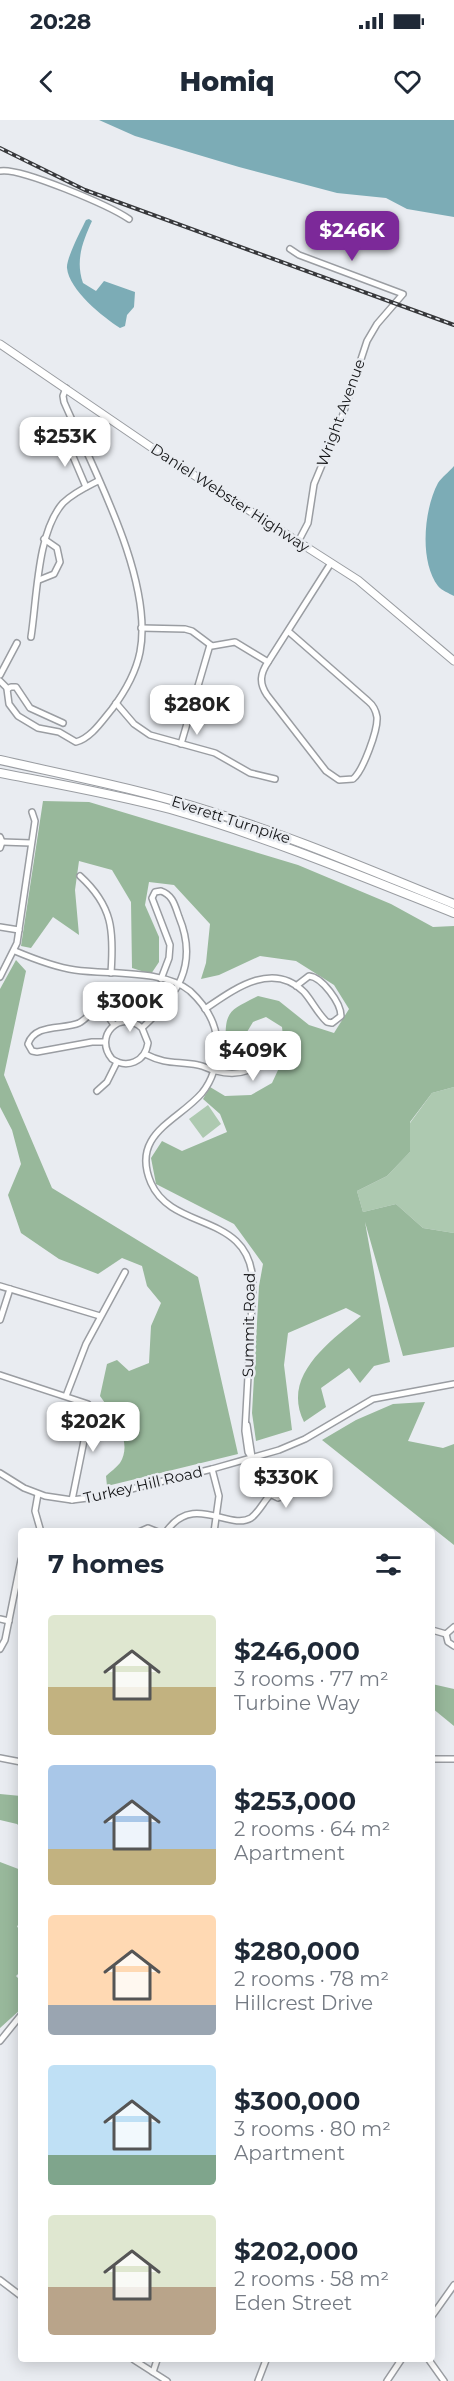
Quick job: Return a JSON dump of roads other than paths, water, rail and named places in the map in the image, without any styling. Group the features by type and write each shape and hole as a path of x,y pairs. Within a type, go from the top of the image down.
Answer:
{"highway":[{"name":"Everett Turnpike","path":"0,760 213,812 260,828 454,904"},
{"name":"Everett Turnpike","path":"0,773 112,795 239,830 454,913"}],"main road":[{"name":"Daniel Webster Highway","path":"0,344 164,456 374,592 454,661"}],"street":[{"path":"0,171 14,171 39,179 129,219"},
{"name":"Wright Avenue","path":"290,249 298,255 403,294 377,324 367,341 342,417 314,484 308,523 298,542"},
{"path":"63,723 35,710 25,702 17,688 13,686 8,689 6,695 11,708 27,722 38,728 59,732 76,742 89,735 116,703 136,664 141,643 138,592 129,554 64,402 63,396 66,388"},
{"path":"66,440 86,487"},
{"path":"32,637 44,539 58,509 72,495 98,481"},
{"path":"39,580 54,574 60,562 57,548 44,539"},
{"path":"288,631 374,708 377,717 376,727 362,767 356,776 344,781 330,775 262,686 261,677 268,662 331,563"},
{"path":"141,628 184,628 210,645 235,642 268,662"},
{"path":"0,675 17,643"},
{"path":"181,744 210,645"},
{"path":"0,681 8,689"},
{"path":"116,703 141,730 150,735 220,755 250,773 275,779"},
{"path":"27,722 35,710"},
{"path":"0,977 15,951 35,821 32,812"},
{"path":"1,842 32,843"},
{"path":"80,876 98,894 110,919 111,973"},
{"path":"142,1028 166,1004 179,984 187,956 186,938 171,898 161,891 154,894 152,900 170,945 169,958 162,979"},
{"path":"0,927 19,930"},
{"name":"Summit Road","path":"15,951 62,968 162,979 179,984 206,1009 216,1036 217,1052 214,1071 199,1096 156,1132 148,1150 147,1166 151,1183 164,1201 236,1240 251,1266 253,1285 246,1444 252,1458"},
{"path":"206,1009 238,987 254,980 268,978 296,986 327,1022 332,1023 341,1016 340,1008 334,999 314,976 308,977 296,986"},
{"path":"108,1015 110,994"},
{"path":"105,1042 92,1042 37,1052 30,1050 28,1044 35,1034 55,1026 78,1023 94,1011 102,1011 108,1015 114,1025"},
{"path":"129,1021 142,1028 148,1041 145,1054 139,1060 131,1064 117,1062 108,1054 105,1042 108,1031 114,1025 129,1021"},
{"path":"145,1054 163,1062 197,1065 233,1074 250,1071 263,1060 270,1048"},
{"path":"97,1091 107,1082 117,1062"},
{"path":"66,1396 86,1344 125,1272"},
{"path":"0,1286 100,1316"},
{"path":"0,1320 10,1289"},
{"path":"0,1375 87,1402 89,1406 72,1500"},
{"name":"Turkey Hill Road","path":"0,1473 38,1494 72,1500 130,1490 252,1458 301,1442 374,1399 454,1384"},
{"path":"212,1469 219,1496 214,1528"},
{"path":"38,1494 35,1511 40,1528"},
{"path":"169,1528 173,1523 188,1515 216,1515 237,1520 249,1519 272,1495"},
{"path":"0,1649 9,1621 18,1575"},
{"path":"0,1619 9,1621"},
{"path":"446,1634 454,1627"},
{"path":"435,1631 446,1634"},
{"path":"446,1634 448,1642 454,1646"},
{"path":"0,1758 18,1761"},
{"path":"435,1759 454,1759"},
{"path":"0,2040 18,2019"},
{"path":"0,2280 18,2294"},
{"path":"435,2312 454,2285"},
{"path":"137,2362 167,2381"},
{"path":"153,2372 156,2362"},
{"path":"258,2381 265,2362"},
{"path":"387,2381 400,2362"},
{"path":"430,2362 444,2381"}],"water":[{"path":"99,120 454,120 454,217 407,209 386,198 337,193 239,167 135,136"},
{"path":"86,220 92,221 83,243 80,259 83,283 96,291 104,281 135,292 134,307 127,315 125,326 120,328 80,294 69,276 67,264 69,258"},
{"path":"454,466 454,596 440,588 432,575 428,563 426,535 433,494 438,483"},
{"path":"253,1461 265,1464 260,1488 246,1490 243,1486 245,1473"}],"railway":[{"path":"0,148 85,190 454,325"}]}
